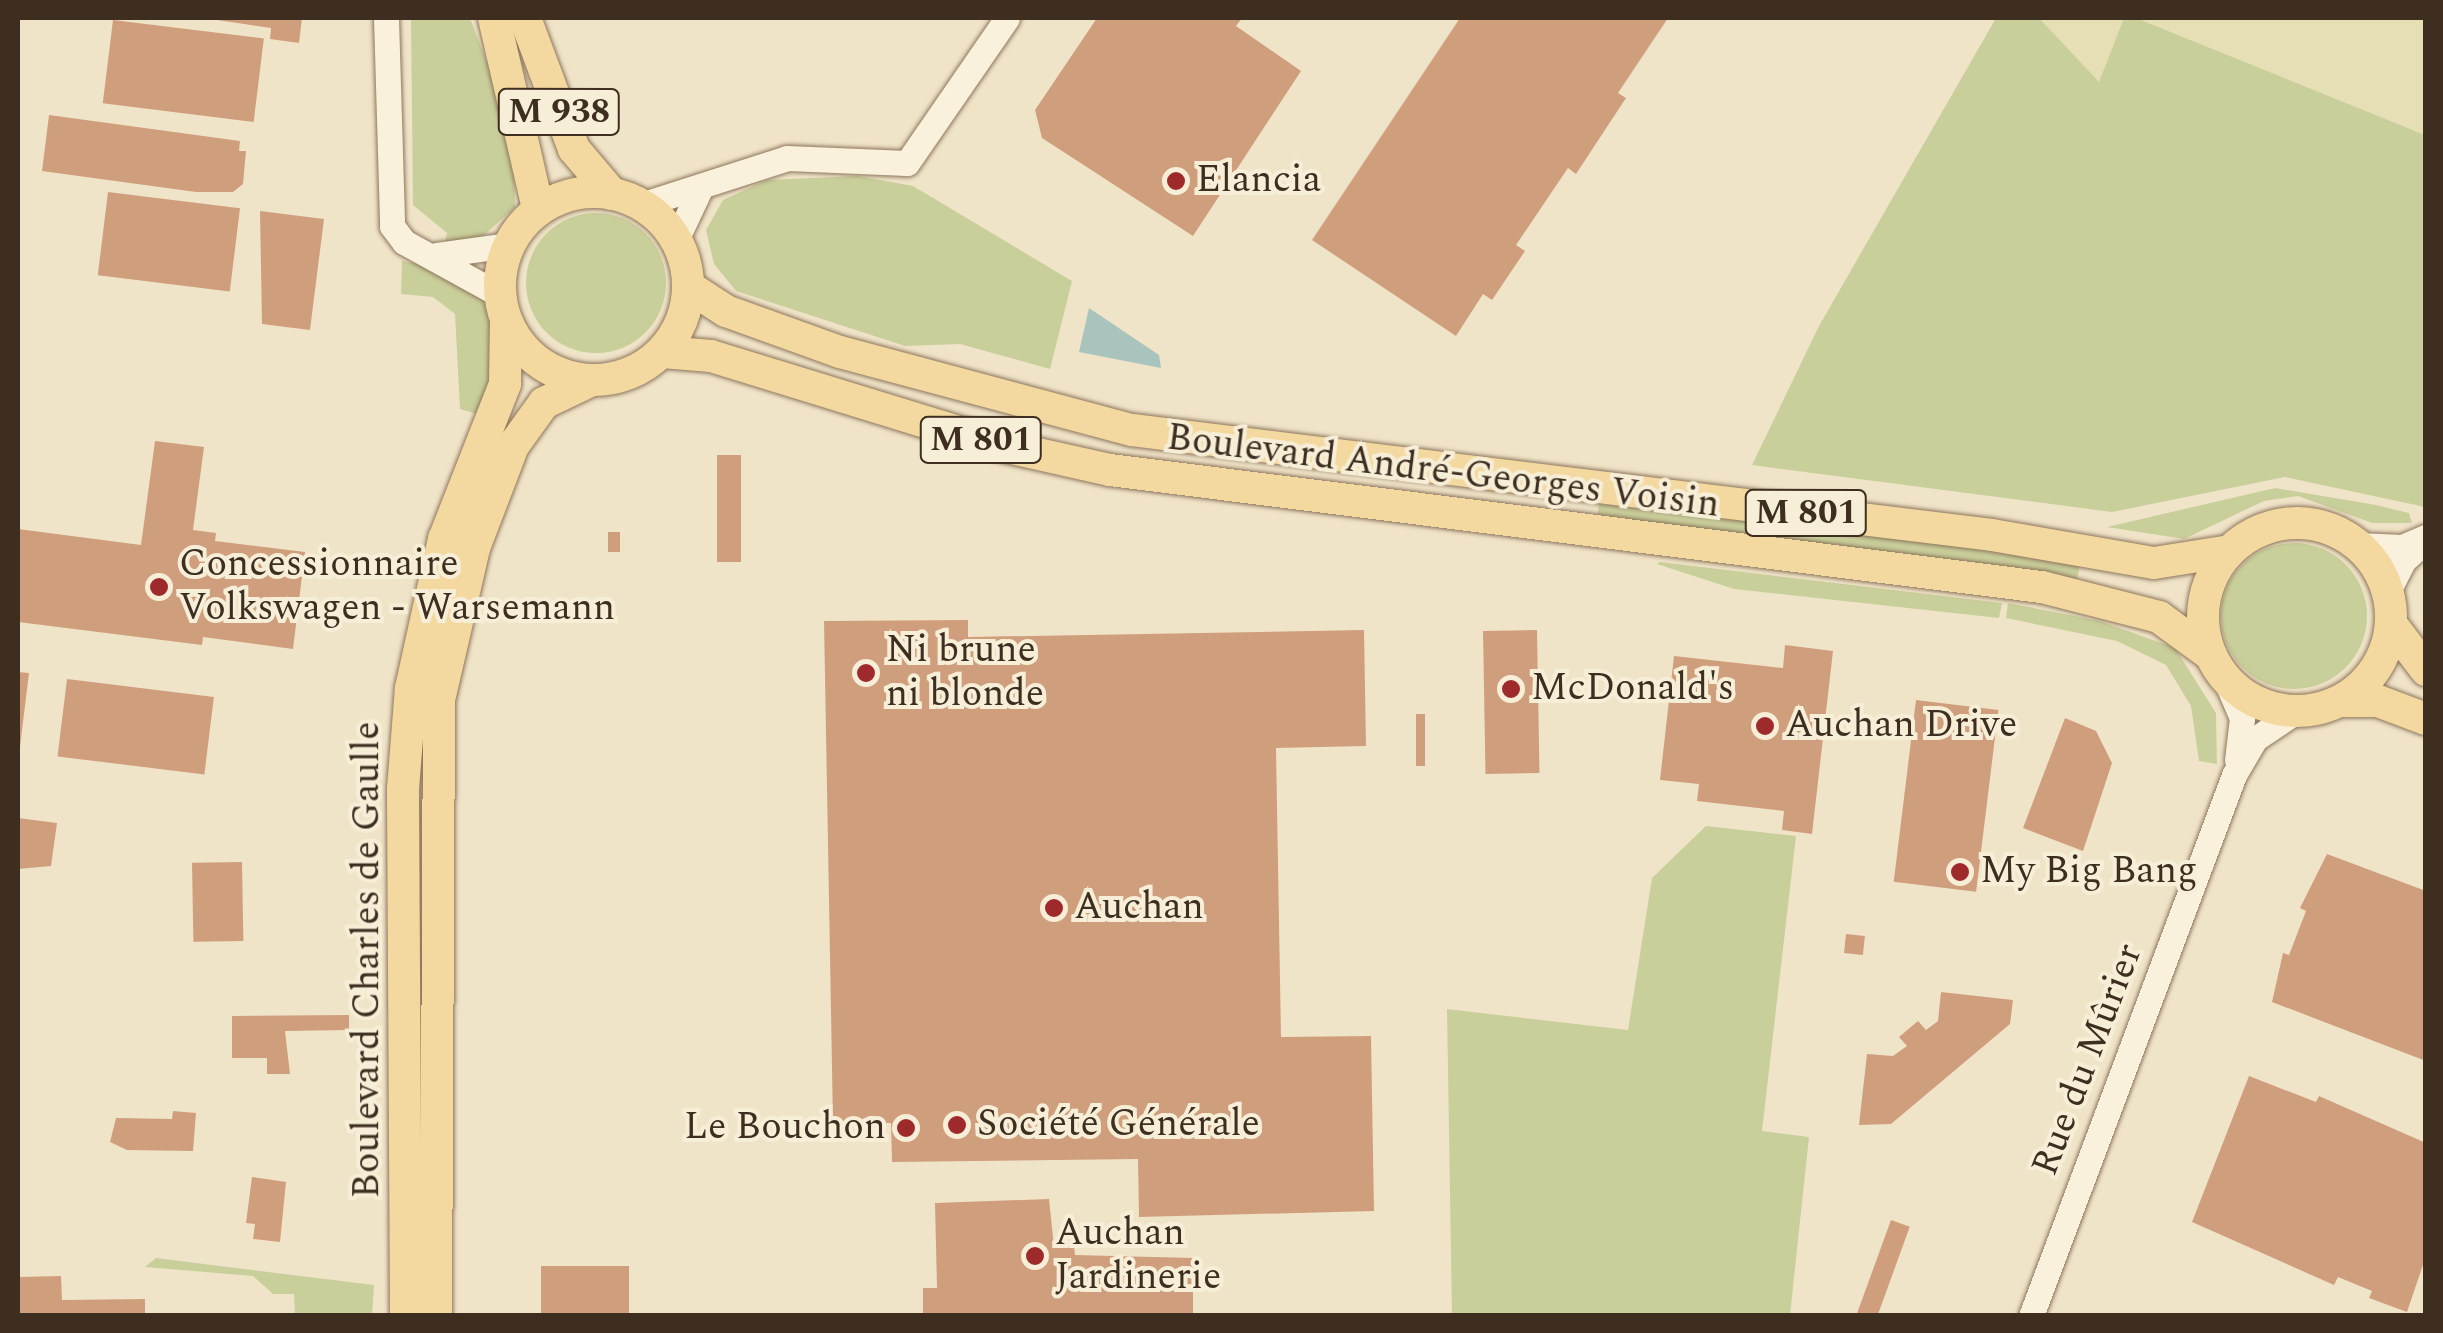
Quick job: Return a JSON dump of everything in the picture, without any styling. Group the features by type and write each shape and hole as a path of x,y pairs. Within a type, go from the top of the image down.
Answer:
{"main road":[{"name":"M 938","path":"494,18 517,93 538,208"},
{"name":"M 938","path":"525,18 574,150 626,199"},
{"path":"587,192 626,199 676,240 689,287 682,322 663,352 629,374 590,381 539,364 503,308 509,245 538,208 587,192"},
{"name":"Boulevard André-Georges Voisin","path":"689,287 726,311 840,352 1132,430 1992,535 2154,563 2230,551"},
{"name":"Boulevard Charles de Gaulle","path":"406,1316 403,790 411,688 444,538 505,384 503,308"},
{"name":"Boulevard André-Georges Voisin","path":"663,352 711,356 988,442 1110,470 2042,587 2159,617 2217,665"},
{"name":"Boulevard Charles de Gaulle","path":"436,1316 439,700 474,548 513,446 544,403 590,381"},
{"name":"M 801","path":"2230,551 2252,534 2293,523 2321,526 2358,545"},
{"path":"2340,702 2377,668 2392,624 2388,591 2358,545"},
{"path":"2217,665 2204,600 2230,551"},
{"path":"2392,624 2426,670"},
{"name":"M 801","path":"2217,665 2256,702 2295,712"},
{"path":"2295,712 2340,702 2378,701 2426,719"}],"street":[{"path":"386,18 390,217 404,242 436,255 503,308"},
{"path":"626,199 700,188 756,164 786,158 907,163 1007,18"},
{"path":"676,240 700,188"},
{"path":"436,255 509,245"},
{"path":"2358,545 2402,547 2426,538"},
{"path":"2388,591 2404,561 2426,538"},
{"name":"Rue du Mûrier","path":"2217,665 2242,718 2234,775"},
{"name":"Rue du Mûrier","path":"2030,1316 2234,775 2255,740 2295,712"}],"shaded area":[{"path":"2039,18 2124,18 2099,83"},
{"path":"2136,18 2425,18 2425,135"}],"green space":[{"path":"411,18 470,18 513,130 515,207 481,238 445,242 447,233 413,205"},
{"path":"1996,18 2039,18 2099,82 2124,18 2136,18 2425,135 2425,507 2285,477 2112,512 1752,465 1819,326"},
{"path":"858,176 913,186 1072,281 1050,369 960,344 905,346 736,291 714,264 706,230 723,200 767,180"},
{"path":"596,213 623,218 646,233 661,256 666,283 661,310 646,333 623,348 596,353 569,348 546,333 531,310 526,283 531,256 546,233 569,218"},
{"path":"402,261 426,266 479,295 494,317 496,363 477,414 460,409 455,314 433,297 401,294"},
{"path":"2275,488 2409,513 2412,523 2372,523 2298,496 2264,501 2184,539 2107,527"},
{"path":"1599,504 2011,551 2080,565 2077,580 1597,519"},
{"path":"2294,543 2322,548 2346,564 2362,588 2367,616 2362,644 2346,668 2322,684 2294,689 2266,684 2242,668 2226,644 2221,616 2226,588 2242,564 2266,548"},
{"path":"1657,564 2002,603 1999,618 1734,589"},
{"path":"2008,603 2100,621 2175,648 2216,713 2217,764 2199,761 2191,706 2166,665 2117,641 2006,618"},
{"path":"1706,826 1796,836 1762,1131 1809,1137 1790,1315 1452,1315 1447,1009 1628,1030 1652,878"},
{"path":"156,1258 374,1285 372,1315 295,1315 294,1294 273,1294 253,1276 145,1267"}],"water":[{"path":"1089,308 1159,355 1161,368 1079,352"}],"building":[{"path":"203,18 302,18 299,43 270,39 271,28"},
{"path":"1097,18 1242,18 1236,26 1301,71 1193,236 1042,138 1035,110"},
{"path":"1460,18 1668,18 1618,93 1626,98 1576,174 1568,168 1516,245 1525,251 1492,300 1483,294 1456,336 1312,240"},
{"path":"113,20 264,39 254,122 103,103"},
{"path":"49,115 240,141 239,151 246,151 243,184 233,192 196,192 42,171"},
{"path":"108,192 240,208 230,292 98,275"},
{"path":"260,211 324,219 310,330 262,324"},
{"name":"Concessionnaire Volkswagen - Warsemann","path":"155,441 204,447 193,530 216,533 215,541 305,552 293,649 203,637 202,645 18,622 18,529 141,545"},
{"path":"717,455 741,455 741,562 717,562"},
{"path":"608,532 620,532 620,552 608,552"},
{"name":"Auchan","path":"968,620 968,637 1364,630 1366,746 1276,748 1281,1037 1371,1036 1374,1211 1139,1217 1138,1159 892,1162 891,1123 833,1124 824,621"},
{"name":"McDonald's","path":"1537,630 1539,773 1486,774 1483,631"},
{"name":"Auchan Drive","path":"1785,645 1833,651 1812,834 1782,830 1784,811 1697,801 1699,784 1660,780 1674,656 1783,668"},
{"path":"18,672 29,673 20,747 18,746"},
{"path":"67,679 214,697 204,774 57,756"},
{"path":"1916,700 1998,710 1976,892 1894,882"},
{"path":"1416,714 1425,714 1425,766 1416,766"},
{"path":"2065,718 2096,731 2112,763 2083,851 2023,828"},
{"path":"18,818 57,823 51,866 18,869"},
{"path":"2327,854 2426,891 2426,1061 2272,1002 2283,953 2289,955 2306,911 2300,908"},
{"path":"242,862 243,941 193,942 192,863"},
{"path":"1846,934 1865,936 1863,955 1844,953"},
{"path":"1941,992 2013,1000 2010,1024 1891,1124 1859,1125 1867,1054 1893,1056 1907,1046 1899,1037 1918,1021 1926,1030 1938,1021"},
{"path":"349,1015 349,1030 285,1031 290,1074 267,1074 267,1058 232,1058 232,1016"},
{"path":"2249,1076 2316,1102 2319,1096 2426,1143 2426,1256 2407,1312 2369,1298 2372,1291 2338,1277 2334,1285 2192,1222"},
{"path":"173,1111 196,1113 193,1151 127,1150 110,1142 116,1118 172,1119"},
{"path":"252,1177 286,1182 280,1242 253,1239 255,1224 246,1223"},
{"name":"Auchan Jardinerie","path":"1049,1199 1054,1247 1074,1246 1075,1255 1193,1258 1193,1316 923,1316 923,1288 937,1288 935,1203"},
{"path":"1891,1220 1910,1227 1877,1316 1856,1316"},
{"path":"541,1266 629,1266 629,1316 541,1316"},
{"path":"61,1276 62,1300 145,1299 145,1316 18,1316 18,1277"}],"place":[{"name":"Elancia","path":"1176,181"},
{"name":"Concessionnaire Volkswagen - Warsemann","path":"159,587"},
{"name":"Ni brune ni blonde","path":"866,673"},
{"name":"McDonald's","path":"1511,689"},
{"name":"Auchan Drive","path":"1765,726"},
{"name":"My Big Bang","path":"1960,872"},
{"name":"Auchan","path":"1054,908"},
{"name":"Société Générale","path":"957,1125"},
{"name":"Le Bouchon","path":"906,1128"},
{"name":"Auchan Jardinerie","path":"1035,1256"}]}
